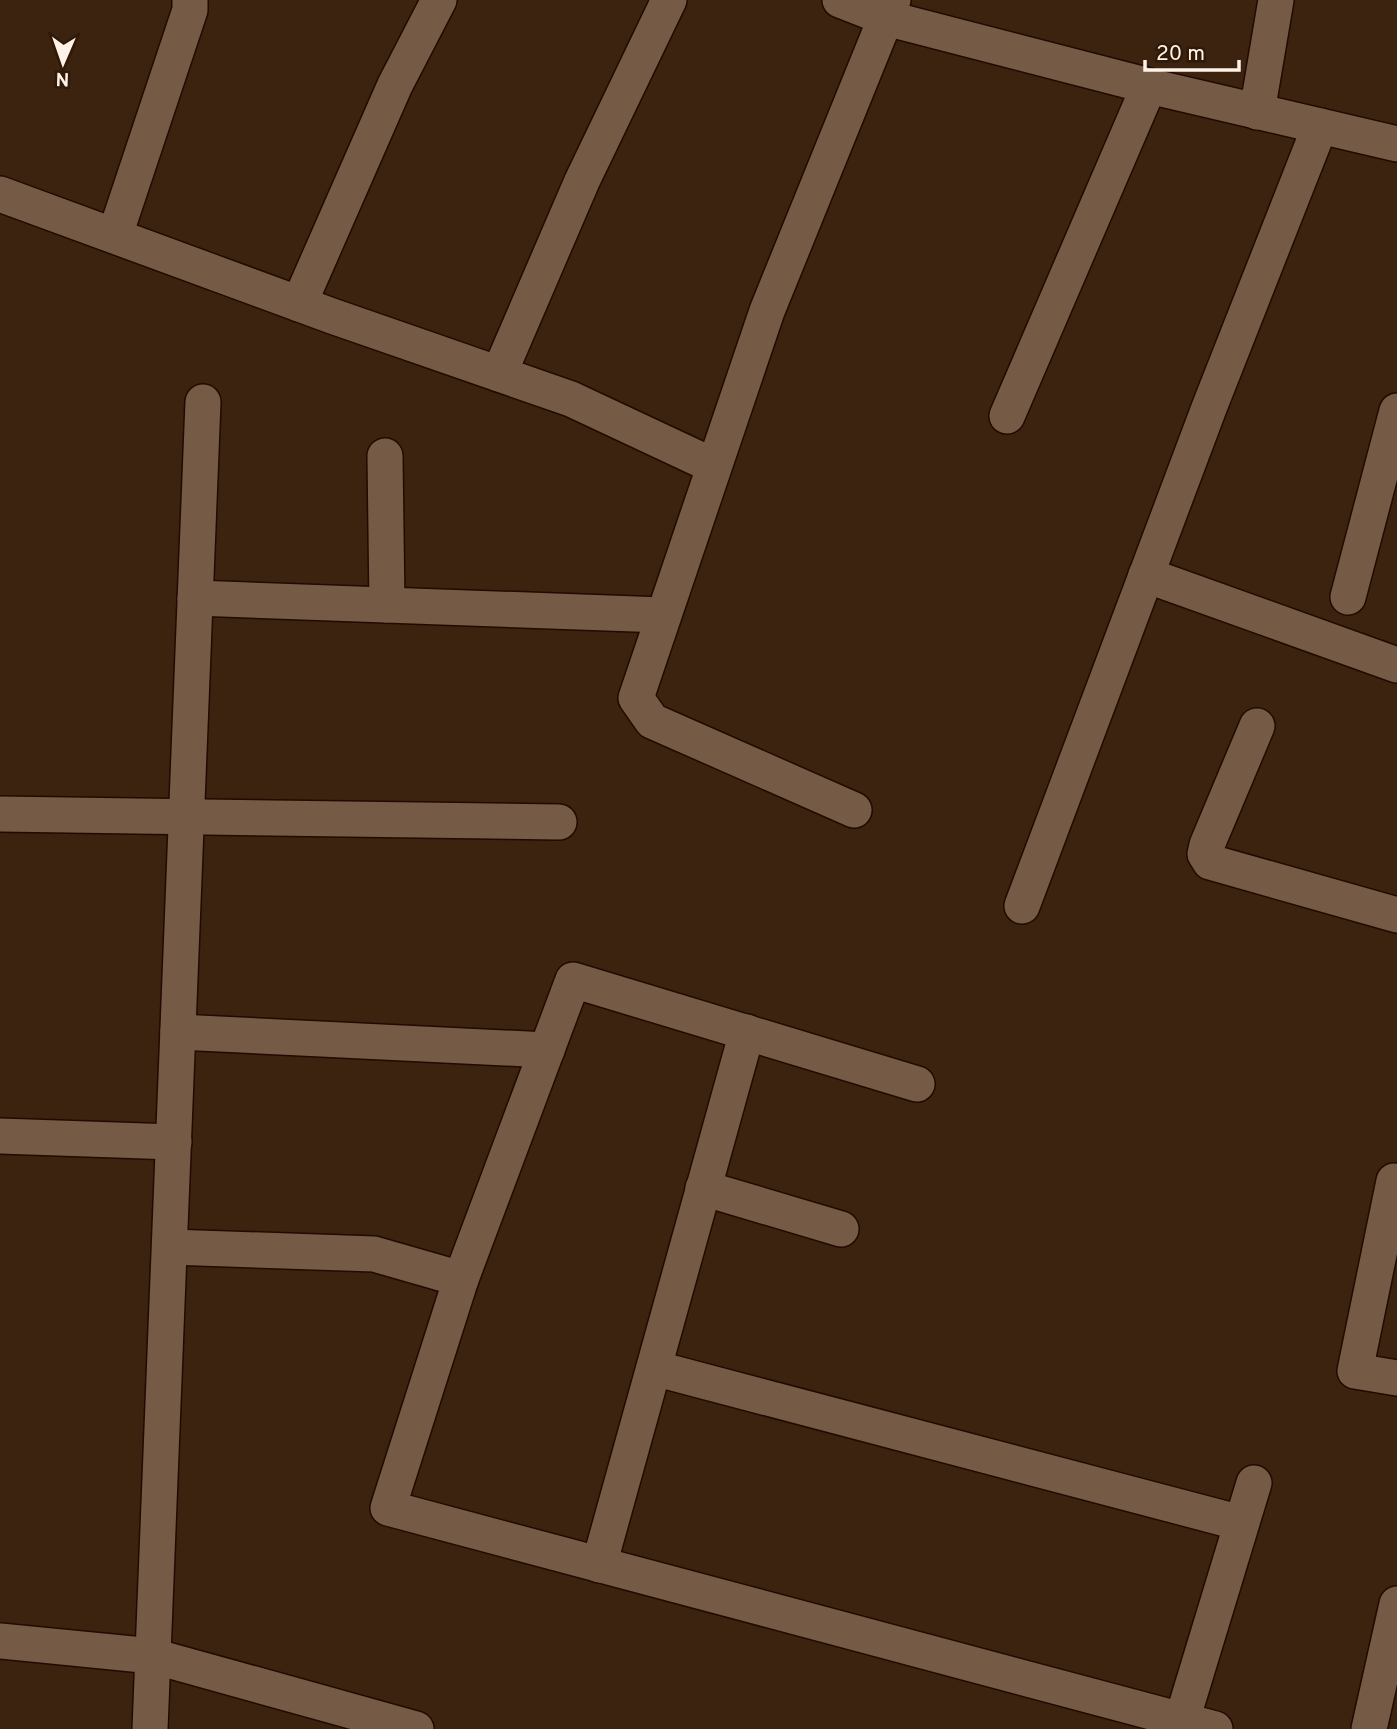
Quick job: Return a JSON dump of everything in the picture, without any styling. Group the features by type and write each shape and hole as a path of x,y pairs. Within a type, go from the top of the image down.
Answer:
{"street":[{"path":"115,235 190,10 190,0"},
{"path":"299,304 395,85 439,0"},
{"path":"499,374 583,181 669,0"},
{"path":"840,0 890,9 1149,86 1397,144"},
{"path":"1257,112 1276,0"},
{"path":"854,810 652,721 636,698 767,311 890,9"},
{"path":"1007,416 1149,86"},
{"path":"1022,906 1146,575 1320,126"},
{"path":"0,194 299,304 571,399 714,466"},
{"path":"150,1729 203,402"},
{"path":"1348,597 1397,411"},
{"path":"384,456 387,605"},
{"path":"1146,575 1397,665"},
{"path":"195,598 663,615"},
{"path":"1257,726 1207,845 1205,854 1210,862 1397,915"},
{"path":"0,814 559,822"},
{"path":"917,1084 573,980 461,1279 387,1508 1199,1725 1241,1523 1254,1483"},
{"path":"178,1032 547,1050"},
{"path":"599,1565 747,1032"},
{"path":"0,1136 174,1142"},
{"path":"1396,1171 1355,1371 1397,1378"},
{"path":"704,1188 841,1228"},
{"path":"170,1247 374,1254 461,1279"},
{"path":"654,1368 1241,1523"},
{"path":"1369,1729 1397,1604"},
{"path":"0,1641 153,1656 415,1729"}]}
